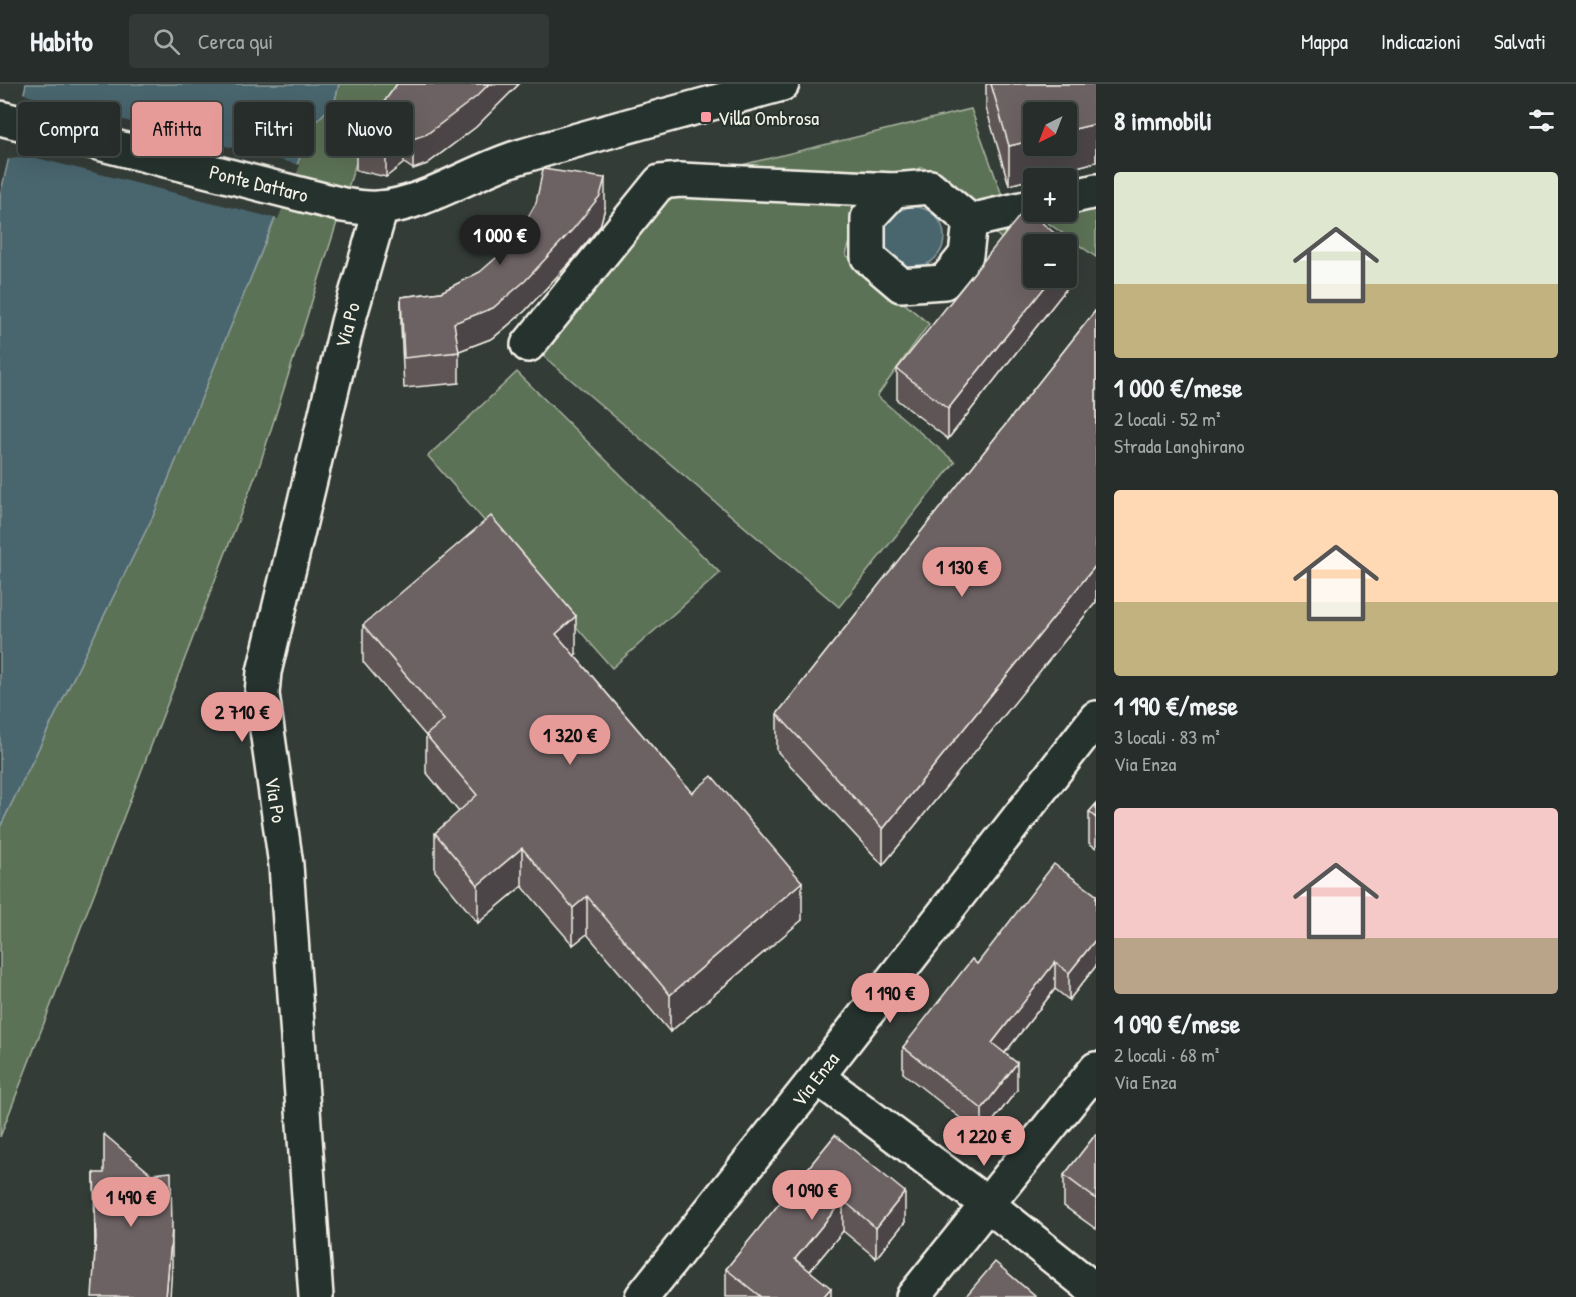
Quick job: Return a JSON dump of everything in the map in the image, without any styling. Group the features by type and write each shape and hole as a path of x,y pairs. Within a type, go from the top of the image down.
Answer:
{"street":[{"name":"Ponte Dattaro","path":"1,118 343,205 381,208 410,201 514,159 578,139 782,84"},
{"path":"528,345 660,182 680,180 894,190 930,187 970,222"},
{"path":"894,190 868,218 868,258 901,285 944,282 966,255 970,222"},
{"path":"1077,195 1096,191"},
{"name":"Via Po","path":"316,1297 287,878 262,694 264,672 340,352 381,208"},
{"path":"970,222 1023,209"},
{"name":"Via Enza","path":"642,1297 817,1077 1096,718"},
{"path":"913,1297 1096,1069"},
{"path":"817,1077 987,1204 1096,1291"}],"green space":[{"path":"339,84 408,84 390,102 334,102"},
{"path":"971,109 1003,198 1023,207 1023,222 1025,222 1003,240 922,167 865,190 846,255 929,324 877,396 955,462 839,607 543,356 680,180"},
{"path":"326,112 326,156 358,156 260,464 0,1137 0,827 154,514 300,156 314,156 314,123"},
{"path":"1096,188 1096,257 1077,244 1077,234 1063,234 1046,222 1077,222 1077,203"},
{"path":"517,372 720,573 612,668 428,456"}],"water":[{"path":"26,84 339,84 334,102 326,102 326,112 314,123 314,102 234,102 234,156 300,156 154,514 0,827 0,196 18,118 18,156 120,156 120,102 22,102"},
{"path":"914,207 935,216 944,237 935,258 914,267 893,258 884,237 893,216"}],"pier":[{"path":"21,92 53,102 19,102"},
{"path":"18,105 18,156 29,156 5,160"},
{"path":"120,119 132,122 132,156 222,156 222,145 234,148 234,156 265,156 300,165 278,219 29,156 120,156"}],"building":[{"path":"397,84 489,84 476,97 427,134 413,139 413,102 384,102"},
{"path":"991,84 1096,84 1096,124 1077,128 1077,102 1023,102 1023,143 1009,146"},
{"path":"543,169 605,178 600,196 525,281 493,308 454,323 459,352 404,358 401,297 441,292 480,272 513,243 536,203"},
{"path":"1023,212 1023,222 1041,222 1056,234 1023,234 1023,288 1044,288 948,409 897,369"},
{"path":"1096,310 1096,565 883,829 777,714"},
{"path":"491,516 576,616 556,634 692,793 712,776 802,882 670,995 587,896 573,908 522,848 478,885 435,833 477,795 426,735 444,720 363,625"},
{"path":"1096,804 1096,818 1089,812"},
{"path":"1054,864 1096,895 1096,939 1069,973 1055,962 992,1043 1017,1063 982,1109 903,1047 972,959 977,964"},
{"path":"104,1134 151,1174 171,1172 172,1229 166,1297 92,1297 96,1238 94,1173 104,1173"},
{"path":"1096,1134 1096,1199 1064,1175"},
{"path":"835,1135 905,1192 876,1228 843,1200 795,1259 831,1288 823,1297 761,1297 726,1269"},
{"path":"995,1262 1036,1297 965,1297"}],"place":[{"name":"Villa Ombrosa","path":"706,117"}]}
